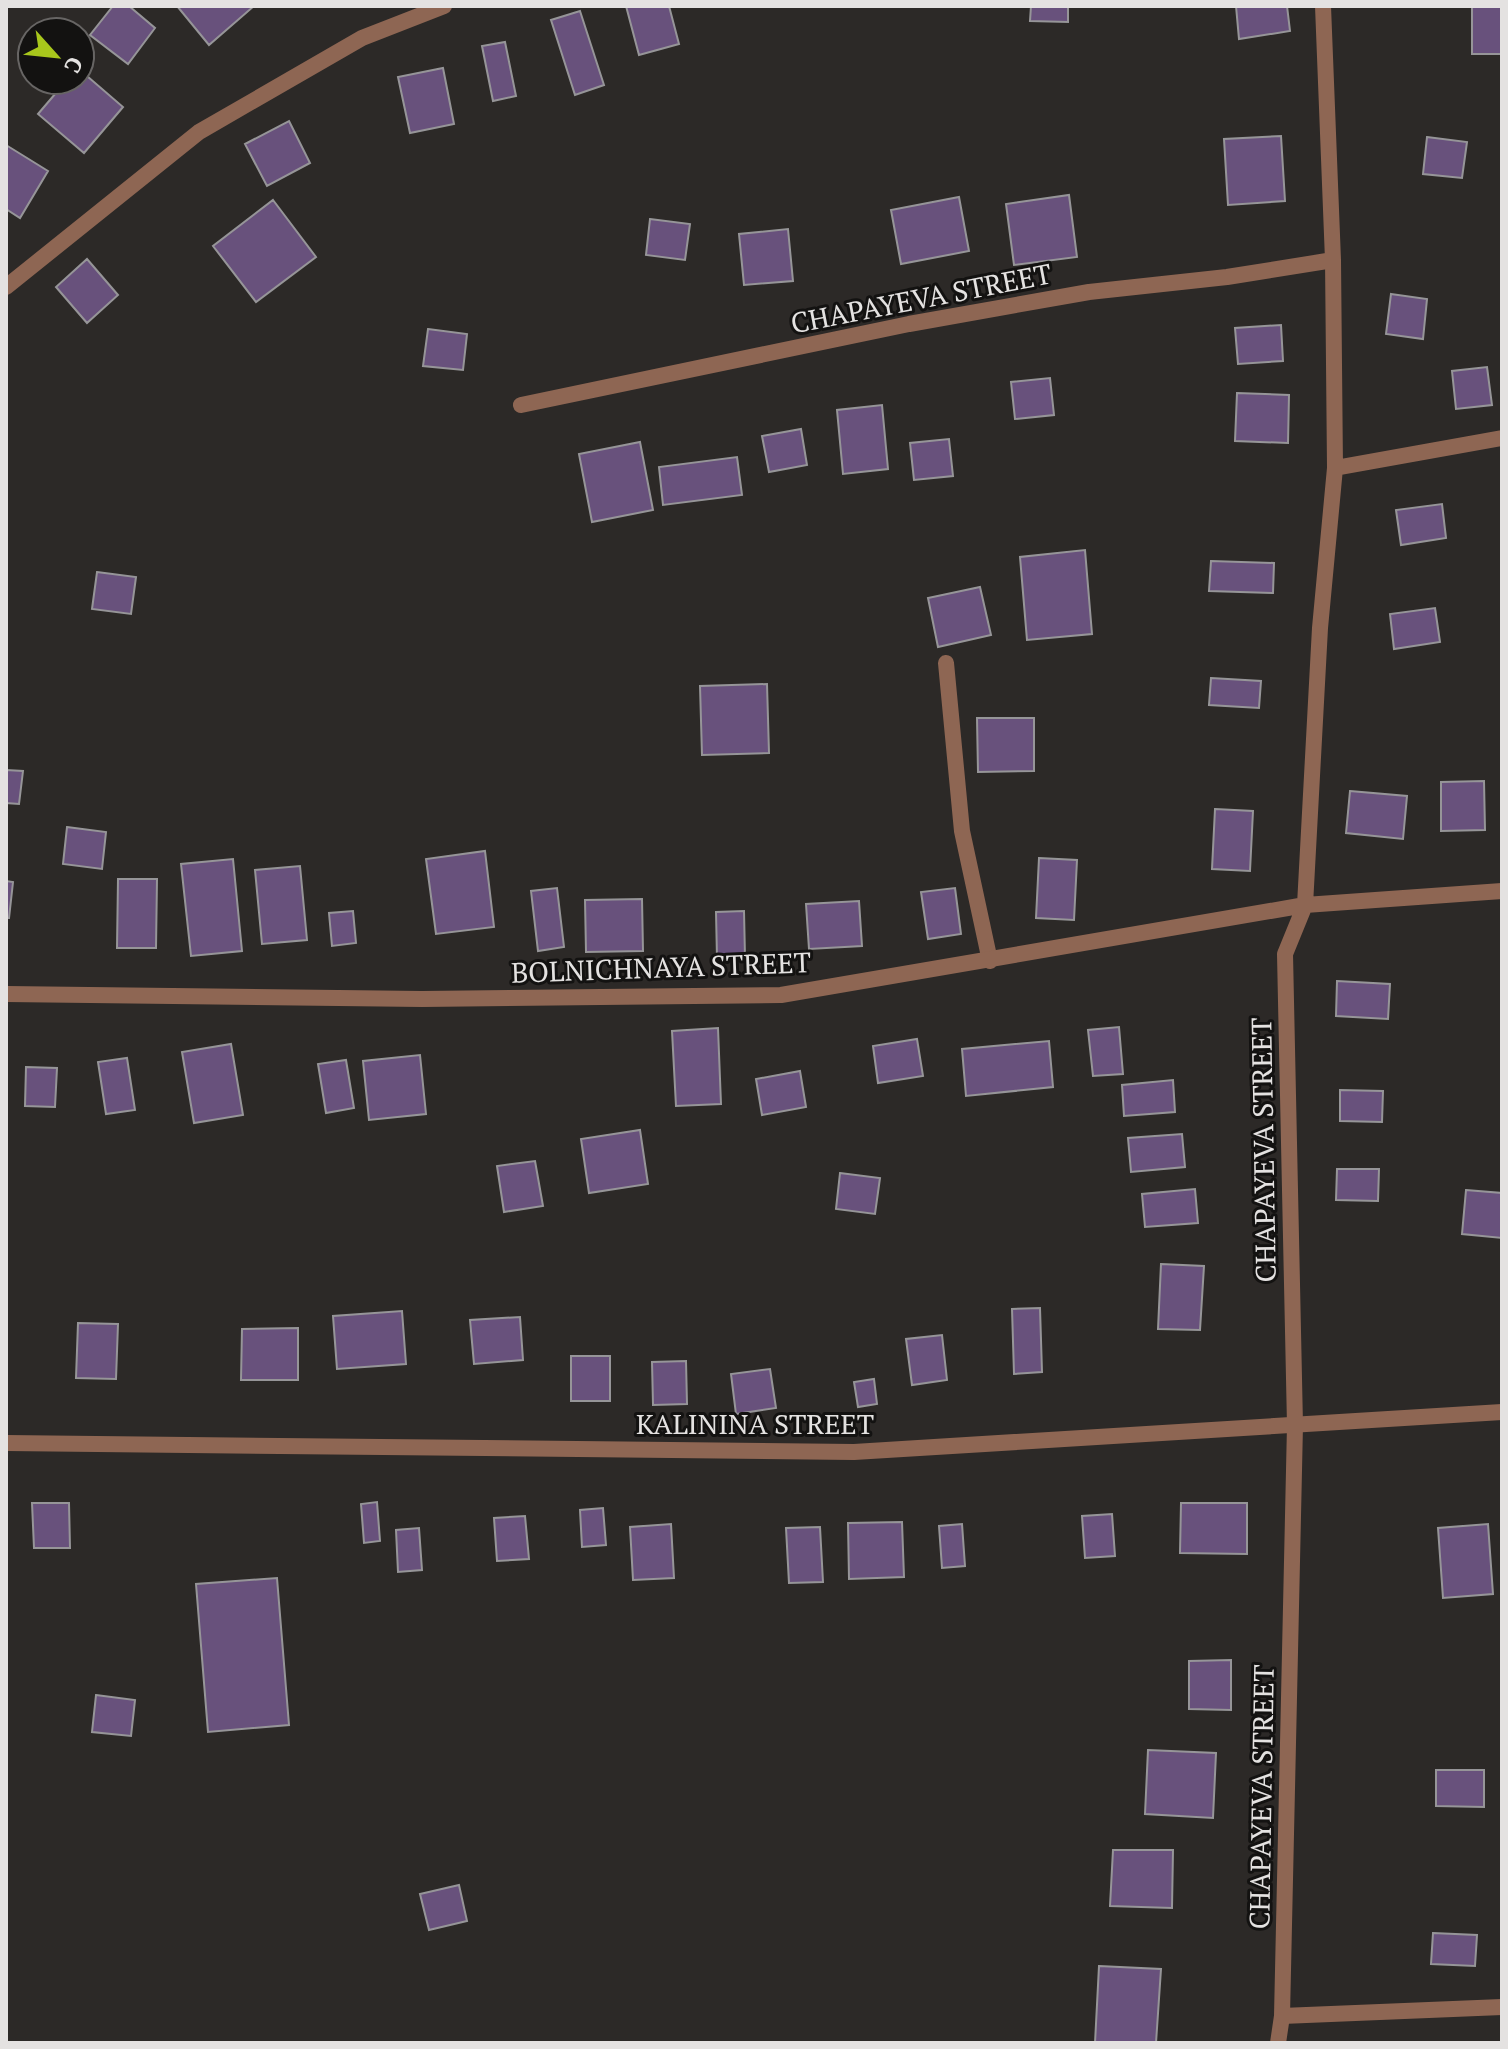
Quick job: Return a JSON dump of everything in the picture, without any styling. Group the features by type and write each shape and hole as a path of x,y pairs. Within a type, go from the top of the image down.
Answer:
{"street":[{"path":"6,287 199,132 362,38 444,6"},
{"name":"CHAPAYEVA STREET","path":"1278,2043 1282,2016 1295,1425 1285,954 1305,905 1320,628 1335,468 1333,260 1323,6"},
{"name":"CHAPAYEVA STREET","path":"521,405 909,324 1089,292 1227,277 1333,260"},
{"path":"1335,468 1502,438"},
{"path":"946,663 962,831 990,961"},
{"name":"BOLNICHNAYA STREET","path":"6,994 422,999 781,995 1305,905 1502,891"},
{"name":"KALININA STREET","path":"6,1443 854,1452 1502,1412"},
{"path":"1282,2016 1502,2007"}],"building":[{"path":"113,6 129,6 155,28 128,64 96,40 96,27"},
{"path":"177,6 254,6 209,45"},
{"path":"626,6 669,6 679,44 639,55"},
{"path":"1031,6 1068,6 1068,22 1030,21"},
{"path":"1236,6 1287,6 1290,31 1239,39"},
{"path":"1472,6 1502,6 1502,54 1472,54"},
{"path":"580,11 604,85 575,95 551,20"},
{"path":"505,42 516,96 493,101 482,46"},
{"path":"443,68 454,124 410,133 398,77"},
{"path":"96,84 123,107 84,153 38,114 53,96 96,96"},
{"path":"289,121 310,163 267,186 245,144"},
{"path":"1281,136 1285,201 1228,205 1224,139"},
{"path":"1427,137 1467,142 1462,178 1423,174"},
{"path":"6,145 48,171 20,218 6,209"},
{"path":"1069,195 1077,257 1014,265 1006,204"},
{"path":"959,197 969,251 901,264 891,210"},
{"path":"273,200 316,257 256,302 213,246"},
{"path":"650,219 690,224 685,260 646,255"},
{"path":"788,229 793,281 744,285 739,234"},
{"path":"87,259 118,295 87,323 56,287"},
{"path":"1391,294 1427,299 1423,339 1386,334"},
{"path":"1281,325 1283,361 1238,364 1235,328"},
{"path":"428,329 467,334 463,370 423,366"},
{"path":"1487,367 1492,405 1456,409 1452,371"},
{"path":"1050,378 1054,415 1015,419 1011,382"},
{"path":"1237,393 1289,395 1288,443 1235,441"},
{"path":"882,405 888,469 843,474 837,410"},
{"path":"801,429 807,465 769,472 762,436"},
{"path":"949,439 953,476 914,480 910,443"},
{"path":"640,442 653,510 592,522 579,454"},
{"path":"737,457 742,495 663,505 659,467"},
{"path":"1442,504 1446,538 1401,545 1396,510"},
{"path":"1085,550 1092,634 1027,640 1020,557"},
{"path":"1211,561 1274,563 1273,593 1209,591"},
{"path":"97,572 136,577 131,614 92,609"},
{"path":"980,587 991,635 938,647 928,598"},
{"path":"1435,608 1440,642 1394,649 1390,614"},
{"path":"1211,678 1261,681 1259,708 1209,705"},
{"path":"767,684 769,753 702,755 700,686"},
{"path":"977,718 1034,718 1034,771 978,772"},
{"path":"6,770 23,771 19,804 6,803"},
{"path":"1484,781 1485,830 1441,831 1441,782"},
{"path":"1350,791 1407,796 1403,839 1346,833"},
{"path":"1215,809 1253,811 1250,871 1212,869"},
{"path":"67,827 106,832 102,869 63,864"},
{"path":"485,851 494,927 436,934 426,859"},
{"path":"1039,858 1077,860 1074,920 1036,918"},
{"path":"233,859 242,951 191,956 181,864"},
{"path":"300,866 307,940 262,944 255,870"},
{"path":"118,879 157,879 156,948 117,948"},
{"path":"6,881 13,882 9,918 6,918"},
{"path":"557,888 564,947 538,951 531,891"},
{"path":"955,888 961,934 928,939 921,892"},
{"path":"642,899 643,951 586,952 585,900"},
{"path":"859,901 862,946 809,949 806,904"},
{"path":"353,911 356,943 332,946 329,913"},
{"path":"744,911 745,957 717,958 716,912"},
{"path":"1337,981 1390,984 1388,1019 1336,1016"},
{"path":"1119,1027 1123,1074 1093,1076 1088,1030"},
{"path":"718,1028 721,1104 676,1106 672,1031"},
{"path":"917,1039 923,1076 878,1083 873,1046"},
{"path":"1049,1041 1053,1087 966,1096 962,1049"},
{"path":"231,1044 243,1115 194,1123 182,1052"},
{"path":"420,1055 426,1114 369,1120 363,1061"},
{"path":"127,1058 135,1110 106,1114 98,1062"},
{"path":"346,1060 354,1108 326,1113 318,1064"},
{"path":"26,1067 57,1068 55,1107 25,1106"},
{"path":"800,1071 806,1107 762,1115 756,1079"},
{"path":"1173,1080 1175,1112 1124,1116 1122,1085"},
{"path":"1340,1090 1383,1091 1382,1122 1340,1121"},
{"path":"640,1130 648,1184 589,1193 581,1139"},
{"path":"1182,1134 1185,1167 1131,1172 1128,1138"},
{"path":"535,1161 543,1206 504,1212 497,1166"},
{"path":"1337,1169 1379,1169 1378,1201 1336,1200"},
{"path":"840,1173 880,1178 875,1214 836,1209"},
{"path":"1195,1189 1198,1223 1145,1227 1142,1194"},
{"path":"1466,1190 1502,1193 1502,1238 1462,1234"},
{"path":"1161,1264 1204,1266 1200,1330 1158,1329"},
{"path":"1040,1308 1042,1372 1014,1374 1012,1309"},
{"path":"402,1311 406,1364 337,1369 333,1316"},
{"path":"520,1317 523,1360 474,1364 470,1320"},
{"path":"78,1323 118,1324 116,1379 76,1378"},
{"path":"298,1328 298,1380 241,1380 242,1329"},
{"path":"942,1335 947,1380 912,1385 906,1339"},
{"path":"571,1356 610,1356 610,1401 571,1401"},
{"path":"686,1361 687,1404 653,1405 652,1362"},
{"path":"770,1369 776,1408 736,1414 731,1374"},
{"path":"874,1379 877,1404 858,1407 854,1382"},
{"path":"377,1502 380,1541 364,1543 361,1504"},
{"path":"32,1503 69,1503 70,1548 34,1548"},
{"path":"1181,1503 1247,1503 1247,1554 1180,1553"},
{"path":"603,1508 606,1545 582,1547 580,1510"},
{"path":"1112,1514 1115,1556 1085,1558 1082,1516"},
{"path":"525,1516 529,1559 497,1561 494,1518"},
{"path":"902,1522 904,1577 849,1579 848,1523"},
{"path":"671,1524 674,1578 633,1580 630,1527"},
{"path":"962,1524 965,1566 942,1568 939,1526"},
{"path":"1488,1524 1493,1594 1443,1598 1438,1528"},
{"path":"820,1527 823,1582 789,1583 786,1528"},
{"path":"419,1528 422,1570 398,1572 396,1530"},
{"path":"277,1578 289,1725 208,1732 196,1584"},
{"path":"1231,1660 1231,1710 1189,1709 1189,1661"},
{"path":"96,1695 135,1700 131,1736 92,1732"},
{"path":"1148,1750 1216,1753 1213,1818 1145,1814"},
{"path":"1436,1770 1484,1770 1484,1807 1436,1806"},
{"path":"1113,1850 1173,1850 1172,1908 1110,1906"},
{"path":"459,1885 467,1921 429,1930 420,1894"},
{"path":"1433,1933 1477,1935 1475,1966 1431,1964"},
{"path":"1099,1966 1161,1969 1156,2043 1095,2043"}]}
